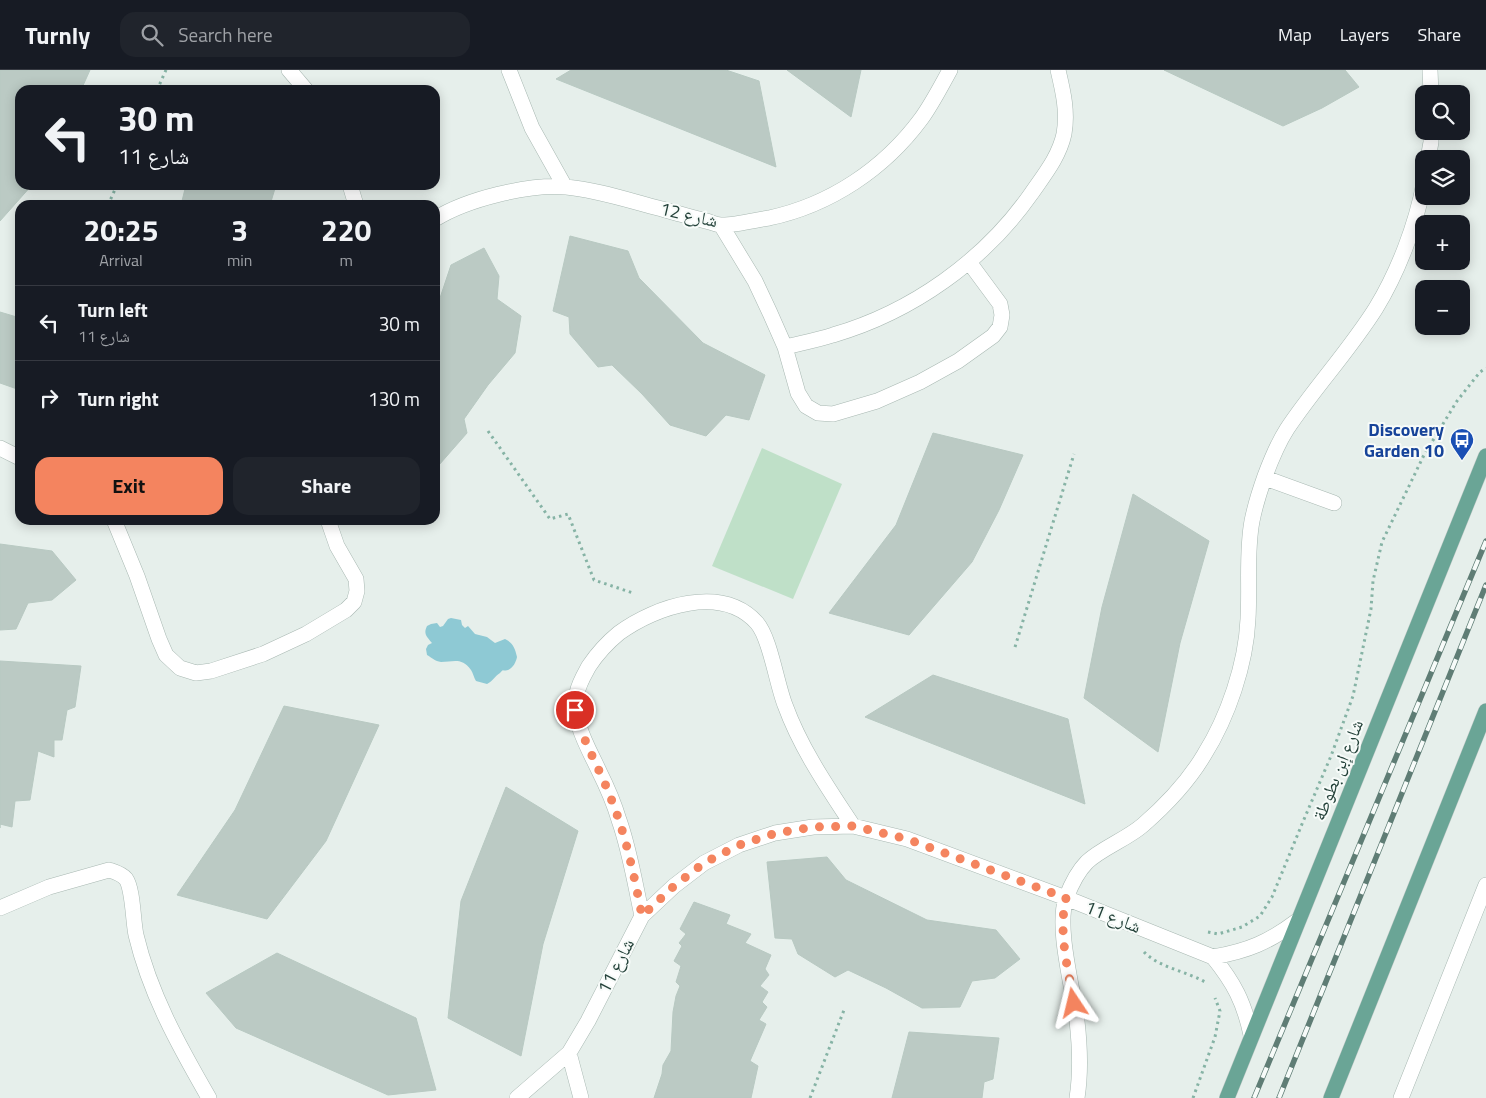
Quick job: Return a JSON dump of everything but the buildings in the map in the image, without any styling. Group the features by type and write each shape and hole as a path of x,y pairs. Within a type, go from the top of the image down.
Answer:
{"main road":[{"name":"شارع إبن بطوطة","path":"1227,1098 1297,920 1486,456"},
{"path":"1331,1098 1486,711"}],"street":[{"path":"289,70 302,85"},
{"path":"509,70 532,128 565,187"},
{"name":"شارع 12","path":"440,216 485,198 524,189 565,187 598,192 721,225 754,221 783,214 812,205 840,192 870,171 898,147 921,118 950,70"},
{"path":"785,347 834,335 882,317 928,292 969,262 997,235 1022,207 1056,156 1064,135 1066,113 1058,70"},
{"path":"1430,70 1431,85"},
{"path":"1077,1098 1081,1075 1077,1021 1063,928 1063,911 1066,898 1075,877 1088,862 1141,827 1176,794 1204,756 1226,713 1241,668 1248,621 1249,549 1252,521 1265,478 1286,431 1376,307 1403,255 1419,205"},
{"path":"721,225 755,281 785,347 798,393 806,406 818,413 833,414 851,409 920,382 958,361 993,336 1000,327 1002,315 1000,304 969,262"},
{"path":"0,448 15,456"},
{"path":"1265,478 1334,504"},
{"path":"116,525 137,576 158,639 166,655 180,668 196,673 211,671 263,654 306,634 346,610 354,602 357,591 356,579 337,546 330,525"},
{"path":"642,916 630,855 620,822 610,794 584,738 575,710 580,680 597,654 618,634 644,617 691,602 721,603 735,607 749,615 759,626 766,640 785,706 808,756 853,826"},
{"name":"شارع 11","path":"517,1098 569,1053 588,1021 642,916 674,886 704,863 739,845 776,833 814,827 853,826 907,839 1066,898 1213,956 1236,953 1258,945 1279,935 1297,920"},
{"path":"0,908 49,888 109,870 125,878 130,887 136,933 151,986 178,1046 209,1098"},
{"path":"1401,1098 1486,885"},
{"path":"1213,956 1238,993 1246,1013 1251,1035"},
{"path":"569,1053 581,1098"}],"path":[{"path":"159,85 166,70"},
{"path":"1204,931 1218,934 1242,927 1260,916 1272,897 1331,756 1353,696 1371,608 1372,581 1382,542 1424,455 1457,401 1480,372 1486,368"},
{"path":"488,431 550,519 568,514 594,580 633,593"},
{"path":"1015,647 1074,454"},
{"path":"1147,930 1143,938 1142,949 1148,956 1172,968 1193,974 1206,982"},
{"path":"1193,1098 1215,1037 1220,1011 1214,997"},
{"path":"810,1098 844,1010"}],"green space":[{"path":"762,448 842,484 793,599 712,566"}],"water":[{"path":"451,618 461,620 465,628 468,626 475,634 487,637 495,643 505,639 510,642 517,657 513,666 508,670 502,671 487,684 476,681 471,670 464,663 457,661 439,662 427,655 426,649 432,643 427,637 427,626 437,623 440,627 443,626"}],"railway":[{"path":"1254,1098 1486,541"},
{"path":"1279,1098 1486,585"}],"place":[{"name":"Discovery Garden 10","path":"1462,461"}],"route":[{"path":"575,710 584,738 610,794 620,822 630,855 642,916 674,886 704,863 739,845 776,833 814,827 853,826 907,839 1066,898 1063,911 1063,928 1074,1003"}]}
